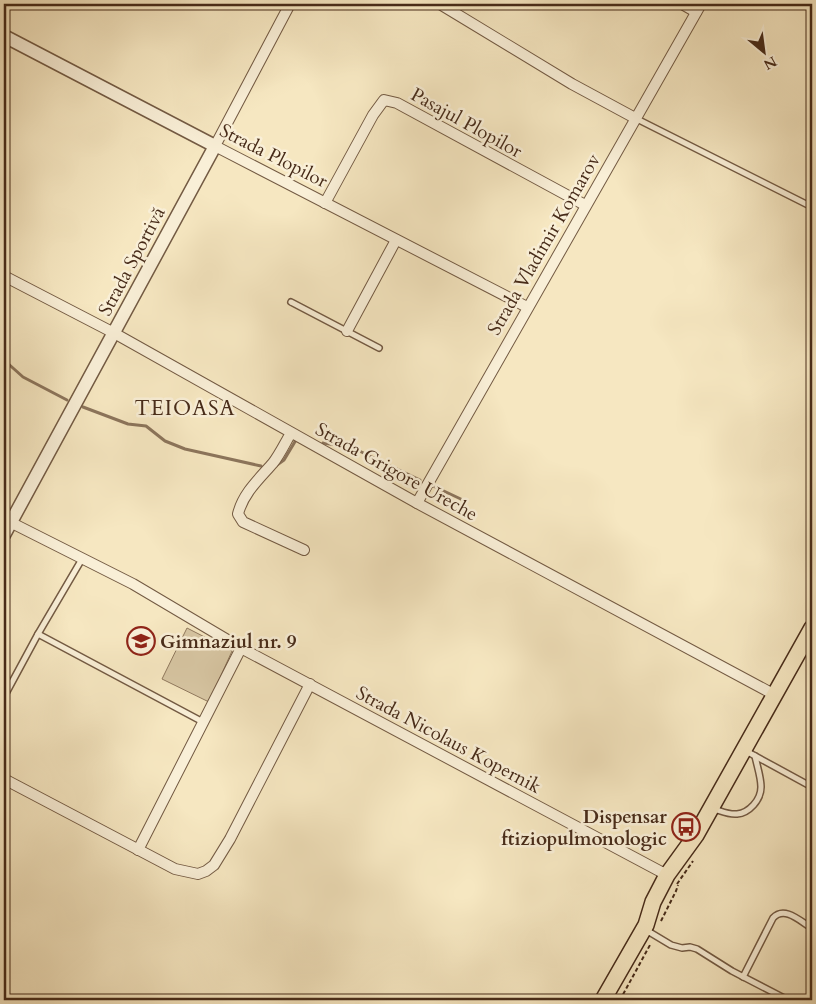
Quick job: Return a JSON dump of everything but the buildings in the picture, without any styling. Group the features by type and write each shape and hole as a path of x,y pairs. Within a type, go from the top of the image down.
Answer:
{"main road":[{"path":"603,1000 644,929 667,875 696,835 711,808 749,753 775,695 812,628"}],"street":[{"name":"Strada Sportivă","path":"4,535 7,521 114,333 290,4"},
{"path":"440,4 572,84 635,118"},
{"path":"682,4 698,8"},
{"name":"Strada Vladimir Komarov","path":"417,502 698,8"},
{"name":"Strada Plopilor","path":"4,36 527,308"},
{"name":"Pasajul Plopilor","path":"325,203 373,115 384,100 397,103 585,205"},
{"path":"347,331 396,240"},
{"name":"Strada Grigore Ureche","path":"6,281 114,333 291,433 775,695"},
{"path":"291,433 273,462 257,480 238,514 243,522 304,550"},
{"name":"Strada Nicolaus Kopernik","path":"7,521 133,584 241,648 667,875"},
{"path":"138,850 241,648"},
{"path":"4,779 176,869 194,874 202,873 210,869 220,856 282,742 310,684"}],"lane":[{"path":"635,118 812,207"},
{"path":"291,302 379,348"},
{"path":"4,697 82,558"},
{"path":"38,634 204,722"},
{"path":"749,753 812,787"},
{"path":"711,808 729,814 737,814 744,812 755,804 761,788 749,753"},
{"path":"743,977 773,918 777,914 782,912 790,915 810,927"},
{"path":"644,929 671,945 697,949 743,977 788,1000"}],"shaded area":[{"path":"187,628 232,651 209,702 162,679"}],"waterway":[{"path":"4,360 23,377 67,400"},
{"path":"83,407 128,424 146,426 165,441 185,449 261,466"},
{"path":"277,465 284,460 296,440"},
{"path":"323,443 351,447 420,480"},
{"path":"429,484 465,501"}],"place":[{"name":"Gimnaziul nr. 9","path":"141,641"},
{"name":"Dispensar ftiziopulmonologic","path":"686,827"}],"district":[{"name":"TEIOASA","path":"185,408"}]}
